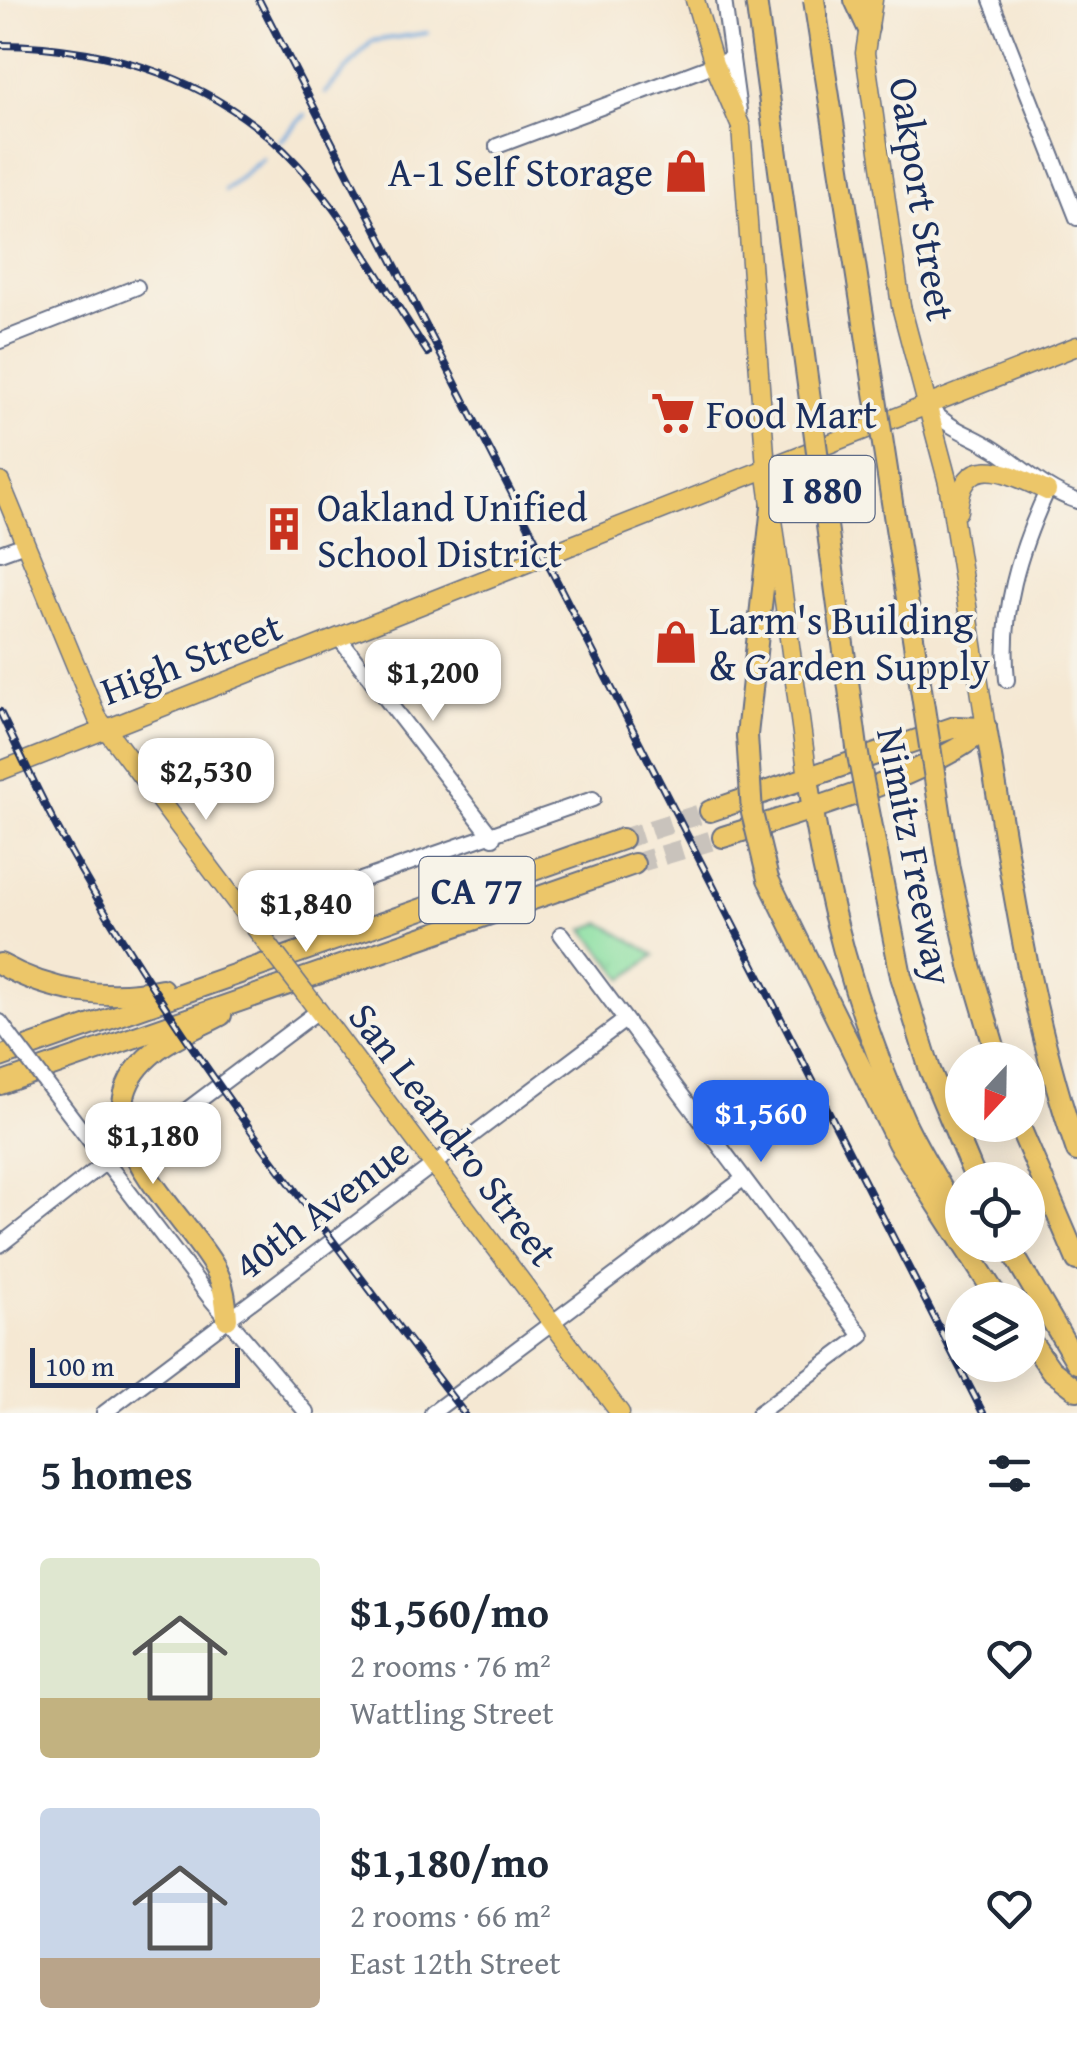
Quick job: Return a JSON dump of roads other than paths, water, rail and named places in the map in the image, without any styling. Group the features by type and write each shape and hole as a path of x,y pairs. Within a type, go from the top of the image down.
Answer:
{"highway":[{"name":"Nimitz Freeway","path":"756,0 858,756 901,976 930,1070 968,1162"},
{"name":"Nimitz Freeway","path":"814,0 949,869 993,1042"},
{"path":"855,0 868,28"},
{"path":"772,506 747,735 752,813 768,879 898,1143 990,1282"},
{"path":"710,811 955,727 986,728"},
{"path":"723,837 812,809 963,749 986,728"},
{"path":"986,728 1018,931 1056,1089 1077,1151"},
{"path":"808,778 830,897 873,1040 906,1124 945,1194"},
{"name":"CA 77","path":"0,1058 622,839"},
{"name":"CA 77","path":"0,1084 634,864"},
{"path":"0,964 65,989 132,994 332,940"},
{"path":"227,1320 216,1269 130,1146 124,1115 130,1086 146,1060 170,1042 338,966"},
{"path":"1027,1142 1077,1260"},
{"path":"1018,1262 1077,1362"},
{"path":"1045,1361 1077,1390"}],"main road":[{"path":"692,0 703,32 723,61 742,126 766,468 808,778"},
{"name":"Oakport Street","path":"873,0 865,53 900,296 948,483 986,728"},
{"name":"High Street","path":"0,771 1077,346"},
{"path":"956,536 961,492 980,471 1003,471 1047,491"},
{"name":"San Leandro Street","path":"0,482 79,682 105,728 620,1413"}],"street":[{"path":"497,146 723,61 724,0"},
{"path":"991,0 1077,218"},
{"path":"0,341 136,288"},
{"path":"928,407 952,430 994,448 1047,491 1077,502"},
{"path":"1007,680 1005,632 1012,583 1047,491"},
{"path":"0,554 25,544"},
{"path":"339,638 492,838"},
{"path":"249,919 492,838 593,799"},
{"path":"561,934 862,1336 760,1413"},
{"path":"164,1127 318,1010"},
{"name":"40th Avenue","path":"104,1413 625,1020"},
{"path":"4,1028 227,1320 307,1413"},
{"path":"0,1244 106,1162"},
{"path":"432,1413 744,1179"}],"waterway":[{"path":"325,93 372,41 427,33"},
{"path":"280,141 305,115"},
{"path":"225,190 263,159"}],"tunnel":[{"path":"622,839 710,811"},
{"path":"634,864 723,837"}],"railway":[{"path":"259,0 983,1413"},
{"path":"0,45 82,52 122,61 161,73 233,110 266,135 316,185 428,353"},
{"path":"0,712 72,854 170,1014 265,1150 464,1413"}],"place":[{"name":"A-1 Self Storage","path":"686,171"},
{"name":"Food Mart","path":"673,413"},
{"name":"Oakland Unified School District","path":"284,529"},
{"name":"Larm's Building & Garden Supply","path":"676,642"}]}
